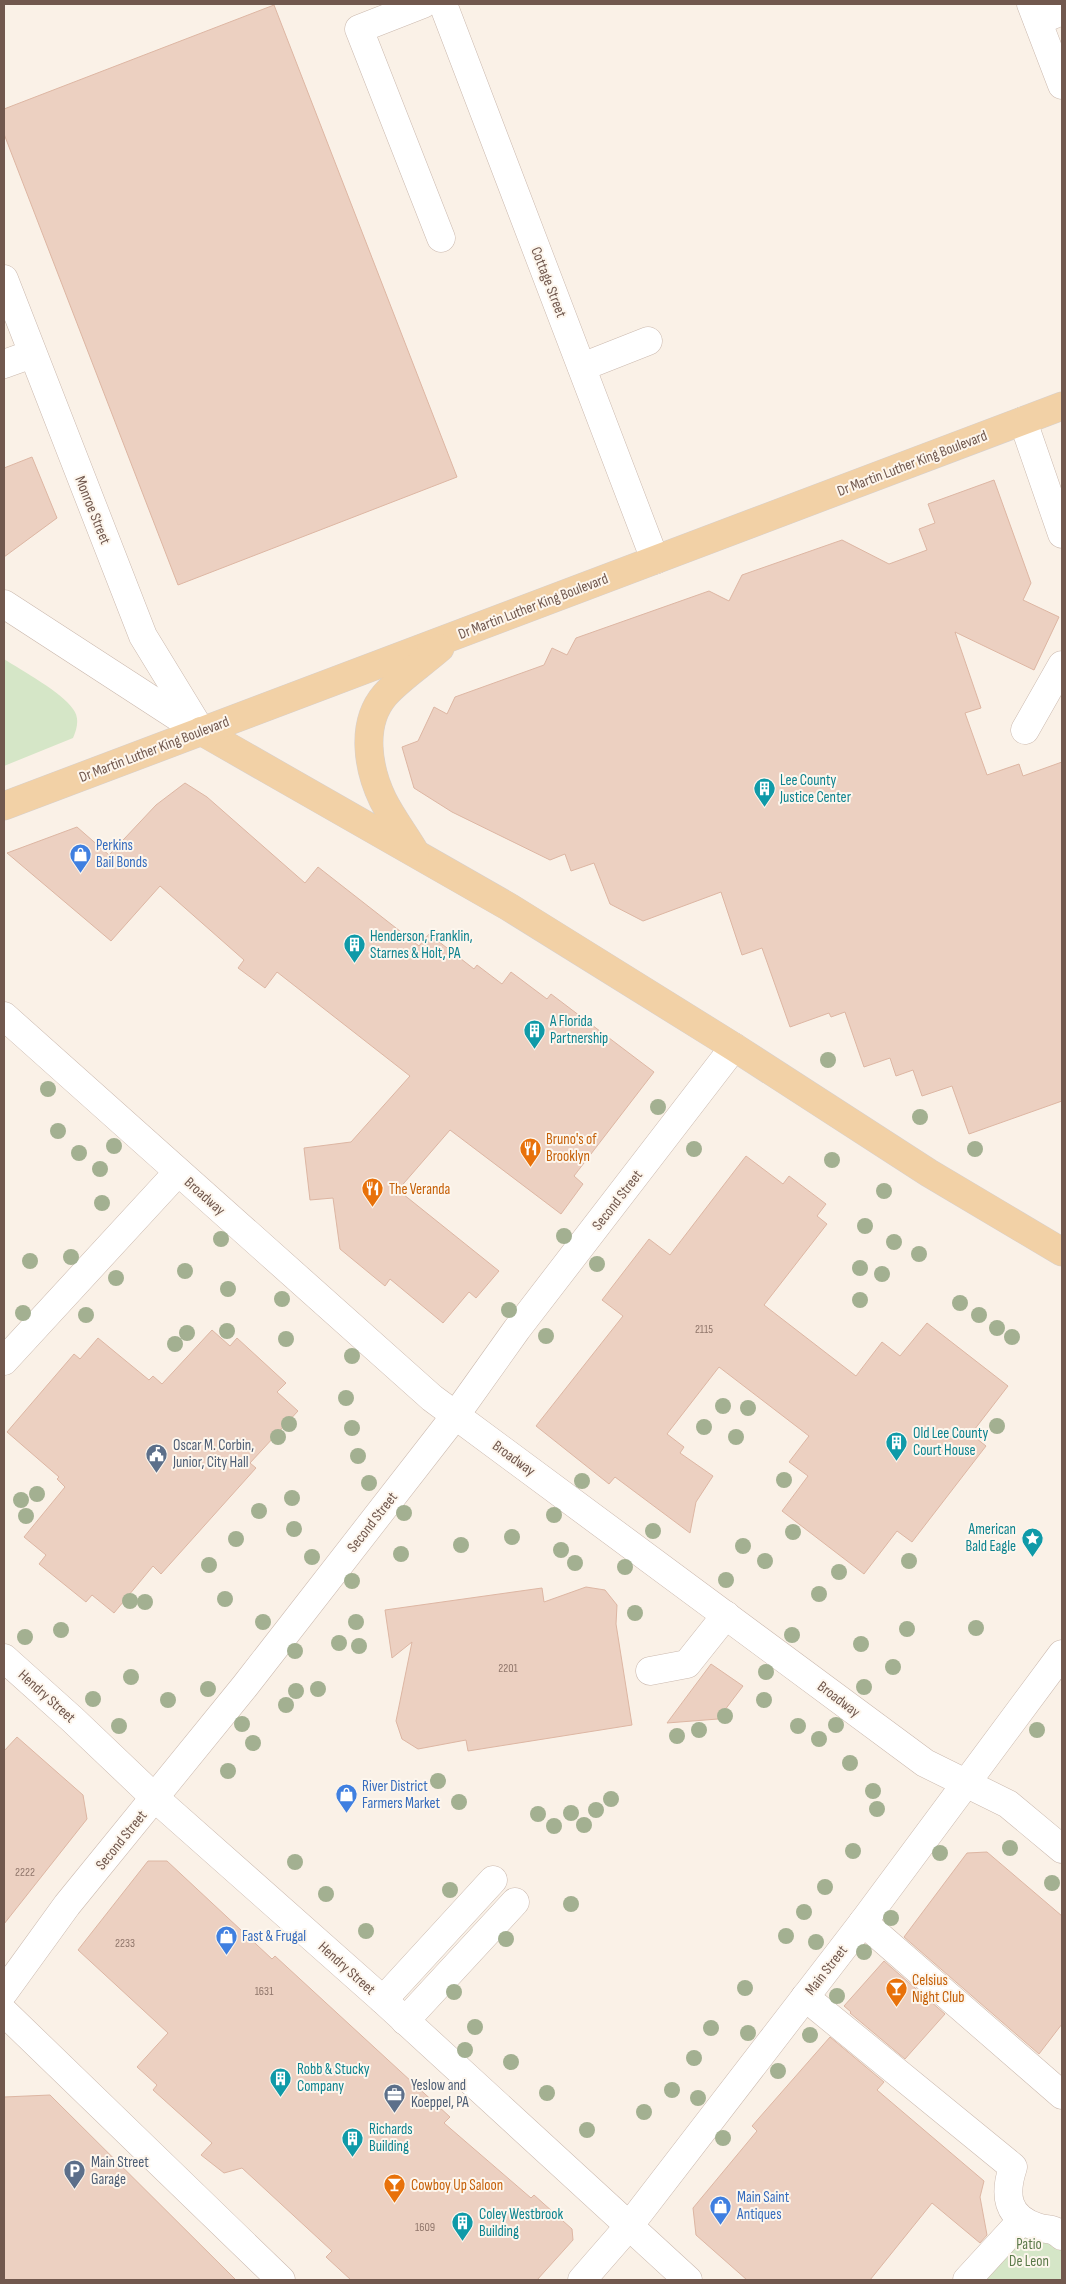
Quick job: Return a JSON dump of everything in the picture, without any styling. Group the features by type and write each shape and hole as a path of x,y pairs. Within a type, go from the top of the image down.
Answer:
{"main road":[{"name":"Dr Martin Luther King Boulevard","path":"4,806 1062,406"},
{"path":"416,854 383,800 372,766 369,740 371,717 385,695 456,635"},
{"path":"200,731 509,907 734,1046 929,1173 1062,1252"}],"street":[{"path":"423,4 359,29 441,238"},
{"name":"Cottage Street","path":"443,4 655,560"},
{"path":"1044,12 1062,85"},
{"name":"Monroe Street","path":"4,279 143,636 200,731"},
{"path":"582,367 648,341"},
{"path":"4,364 32,354"},
{"path":"1023,421 1062,534"},
{"path":"4,604 200,731"},
{"path":"1025,730 1062,665"},
{"name":"Broadway","path":"4,1016 374,1347 455,1416 519,1461 925,1763 1008,1804 1062,1849"},
{"name":"Second Street","path":"4,1992 68,1905 245,1686 455,1416 517,1329 734,1046"},
{"path":"4,1361 178,1172"},
{"path":"650,1671 687,1664 726,1615"},
{"name":"Main Street","path":"582,2280 629,2226 863,1922 1062,1654"},
{"name":"Hendry Street","path":"7,1667 72,1719 155,1798 383,2000 688,2280"},
{"path":"383,2000 493,1880"},
{"path":"405,2021 515,1902"},
{"path":"863,1922 1062,2095"},
{"path":"805,1997 1013,2167 1009,2180 1008,2195 1011,2209 1022,2220 1038,2227 1054,2229 1062,2236"},
{"path":"4,2012 281,2280"},
{"path":"967,2280 1022,2220"}],"green space":[{"path":"4,659 41,682 68,703 75,712 77,727 73,738 4,766"},
{"name":"Patio De Leon","path":"1022,2220 1062,2236 1062,2280 967,2280"}],"building":[{"path":"274,5 457,477 178,585 4,134 4,109"},
{"path":"32,457 57,518 4,557 4,468"},
{"name":"Lee County Justice Center","path":"994,480 1031,583 1023,600 1059,617 1034,670 955,632 981,708 965,713 987,775 1019,764 1023,776 1062,762 1062,1101 969,1134 952,1086 922,1096 913,1070 896,1076 890,1058 864,1067 845,1012 831,1017 829,1013 790,1027 762,948 742,955 721,892 643,921 610,904 594,863 571,871 565,854 550,860 452,812 414,788 402,747 418,741 434,707 447,714 455,697 544,665 552,648 567,655 576,638 709,591 729,601 742,575 842,540 889,564 927,550 919,529 935,523 928,504"},
{"path":"185,783 207,797 305,883 318,867 419,946 429,934 474,969 477,965 502,984 511,972 547,999 551,994 654,1072 574,1176 583,1184 561,1214 450,1130 398,1190 499,1271 476,1298 469,1292 443,1323 390,1279 385,1286 340,1249 333,1198 310,1200 304,1148 351,1142 410,1076 277,972 265,988 238,968 244,960 160,886 111,941 7,853 77,827 109,855 156,805"},
{"path":"746,1156 783,1184 789,1176 826,1204 817,1216 827,1224 764,1305 856,1376 882,1342 900,1356 927,1323 1008,1386 971,1434 986,1446 912,1542 897,1531 864,1574 782,1511 808,1476 789,1462 809,1436 719,1367 667,1434 684,1447 680,1453 713,1476 696,1502 690,1533 615,1477 609,1484 536,1426 623,1316 602,1300 649,1239 670,1255"},
{"name":"Oscar M. Corbin, Junior, City Hall","path":"212,1330 230,1346 237,1338 286,1383 277,1392 298,1411 250,1463 256,1468 161,1574 153,1566 114,1613 92,1595 86,1602 39,1564 46,1555 24,1537 65,1487 57,1479 59,1477 7,1432 74,1354 80,1359 98,1338 149,1380 153,1376 162,1384"},
{"path":"586,1587 605,1590 617,1605 616,1624 632,1725 468,1751 466,1740 418,1749 402,1739 396,1721 412,1642 392,1658 385,1610 542,1588 544,1602"},
{"path":"711,1664 743,1686 718,1719 667,1723"},
{"path":"17,1737 83,1795 87,1819 4,1924 4,1751"},
{"path":"987,1852 1062,1916 1062,2024 1039,2054 904,1937 967,1853"},
{"path":"148,1861 167,1861 272,1959 275,1956 450,2117 444,2123 531,2198 534,2195 572,2229 573,2240 537,2280 351,2280 326,2257 332,2251 242,2168 224,2173 201,2155 212,2143 153,2090 157,2085 137,2067 168,2033 78,1950"},
{"name":"Celsius Night Club","path":"884,1961 945,2014 905,2059 844,2006"},
{"path":"830,2037 884,2082 877,2090 984,2181 980,2197 987,2235 980,2243 932,2203 870,2280 747,2280 696,2235 693,2208 757,2131 752,2126"},
{"name":"Main Street Garage","path":"50,2095 236,2280 4,2280 4,2097"}],"place":[{"name":"Lee County Justice Center","path":"764,808"},
{"name":"Perkins Bail Bonds","path":"80,873"},
{"name":"Henderson, Franklin, Starnes & Holt, PA","path":"354,964"},
{"name":"A Florida Partnership","path":"534,1049"},
{"name":"Bruno's of Brooklyn","path":"530,1167"},
{"name":"The Veranda","path":"373,1208"},
{"name":"Old Lee County Court House","path":"897,1461"},
{"name":"Oscar M. Corbin, Junior, City Hall","path":"157,1473"},
{"name":"American Bald Eagle","path":"1032,1557"},
{"name":"River District Farmers Market","path":"346,1814"},
{"name":"Fast & Frugal","path":"226,1955"},
{"name":"Celsius Night Club","path":"896,2008"},
{"name":"Robb & Stucky Company","path":"281,2097"},
{"name":"Yeslow and Koeppel, PA","path":"395,2113"},
{"name":"Richards Building","path":"353,2157"},
{"name":"Main Street Garage","path":"75,2190"},
{"name":"Cowboy Up Saloon","path":"395,2204"},
{"name":"Main Saint Antiques","path":"721,2225"},
{"name":"Coley Westbrook Building","path":"463,2242"}]}
